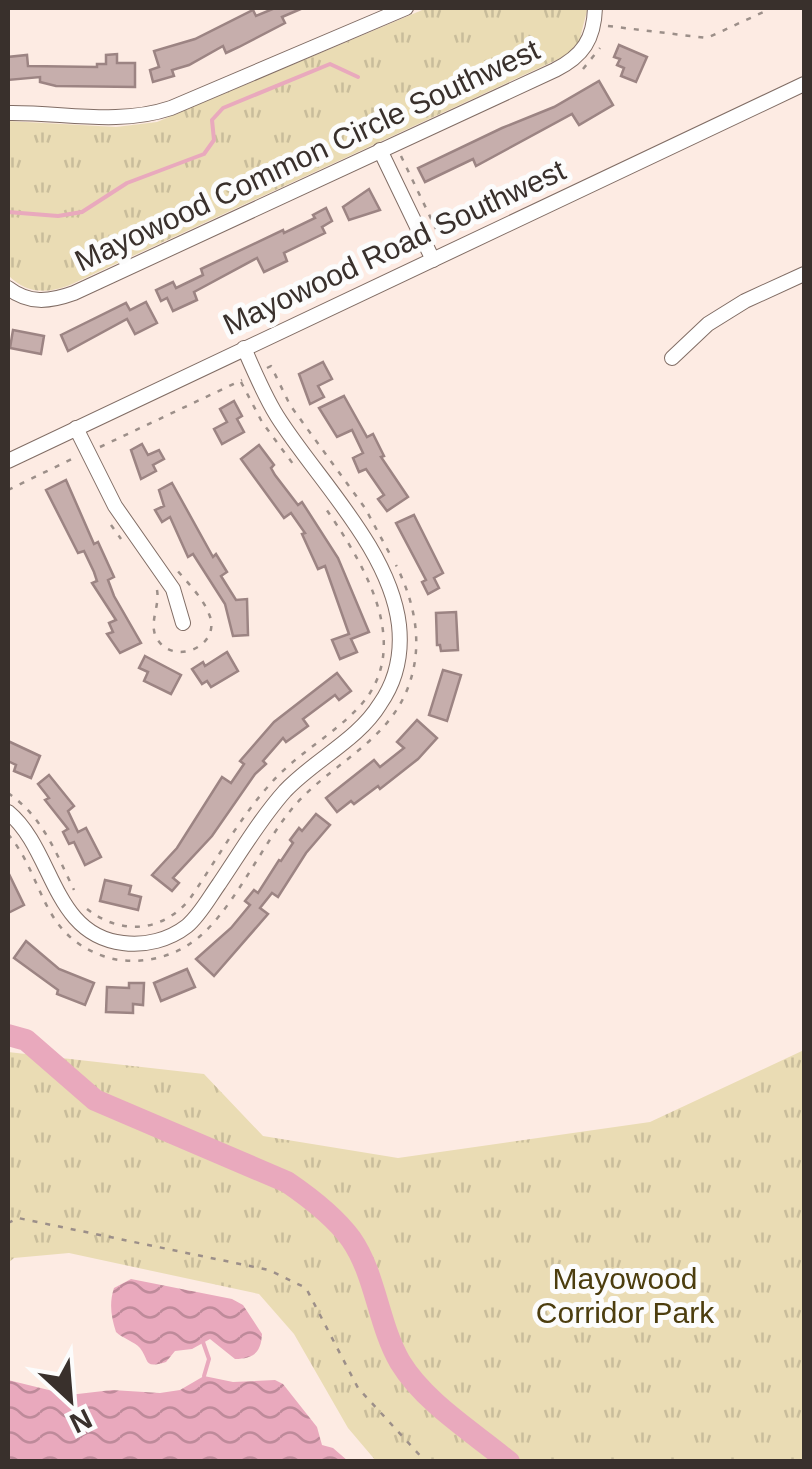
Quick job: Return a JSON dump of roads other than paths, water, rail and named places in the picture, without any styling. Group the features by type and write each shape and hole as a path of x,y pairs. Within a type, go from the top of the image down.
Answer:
{"street":[{"path":"8,112 116,119 144,117 406,8"},
{"name":"Mayowood Common Circle Southwest","path":"8,288 32,300 74,294 569,63 587,46 595,8"},
{"name":"Mayowood Road Southwest","path":"8,461 804,84"},
{"path":"380,150 433,260"},
{"path":"672,358 708,324 745,301 804,274"},
{"path":"8,812 32,838 61,900 79,924 110,941 134,944 158,940 192,920 284,792 370,718 391,685 400,634 390,593 351,517 276,414 244,348"},
{"path":"76,428 115,506 172,588 183,624"}],"water":[{"path":"131,1279 232,1299 243,1305 262,1334 258,1350 247,1358 235,1359 210,1339 192,1349 175,1351 166,1362 150,1364 138,1346 116,1332 113,1321 114,1288"},
{"path":"204,1376 233,1382 275,1380 283,1384 317,1427 322,1445 333,1448 348,1461 8,1461 8,1380 69,1395 112,1390 160,1393 180,1390"}],"waterway":[{"path":"8,212 58,216 82,212 127,183 204,154 214,140 212,120 223,108 330,64 358,77"},
{"path":"8,1035 26,1040 95,1100 287,1182 321,1208 345,1231 359,1253 393,1347 410,1377 436,1404 509,1462"},
{"path":"203,1342 209,1359 204,1376"}],"park label":[{"name":"Mayowood Corridor Park","path":"625,1295"}]}
